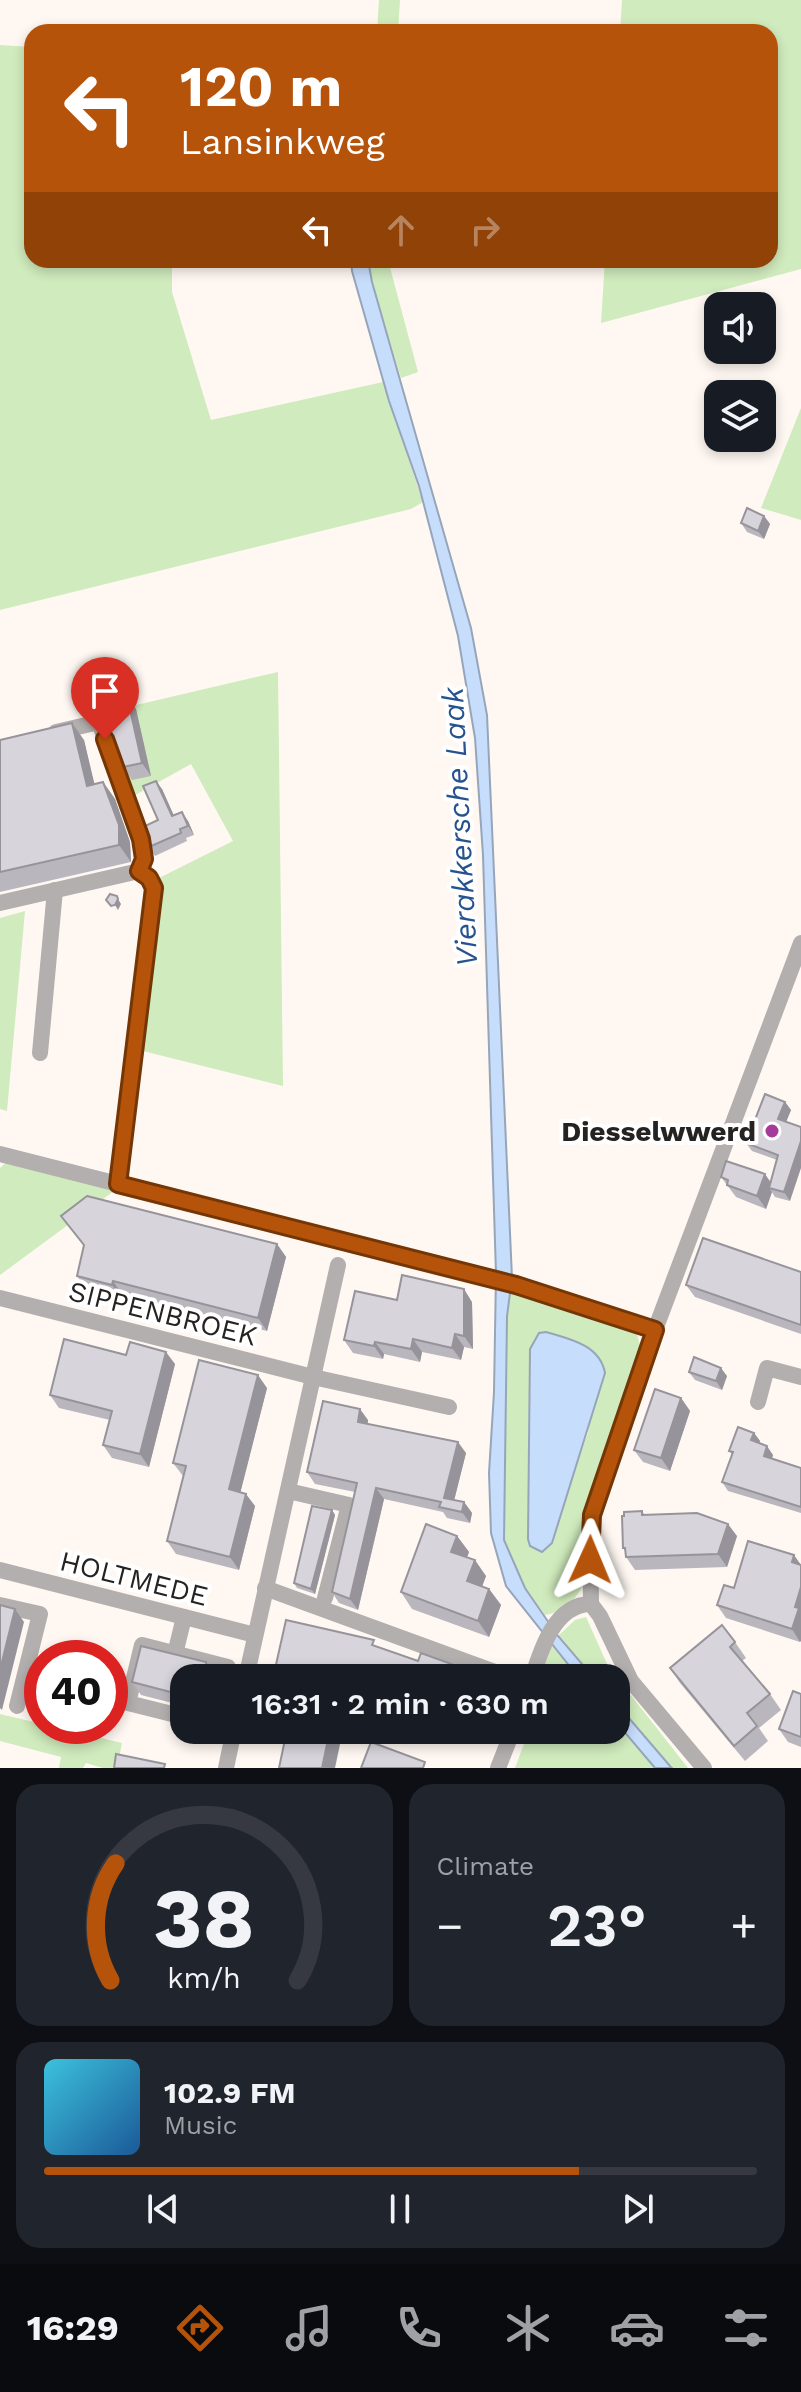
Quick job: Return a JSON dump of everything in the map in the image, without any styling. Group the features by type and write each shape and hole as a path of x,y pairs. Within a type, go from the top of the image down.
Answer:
{"street":[{"path":"42,735 99,722 141,839 144,859 139,871"},
{"path":"0,903 139,871 149,878 154,888 118,1184"},
{"path":"40,1053 55,890"},
{"path":"704,1768 631,1681 600,1616 591,1604 592,1515 655,1330 801,943"},
{"path":"0,1154 516,1285 655,1330"},
{"path":"249,1664 338,1265"},
{"name":"SIPPENBROEK","path":"0,1298 313,1377 449,1407"},
{"path":"758,1402 767,1368 801,1377"},
{"path":"288,1491 349,1505 325,1598"},
{"name":"HOLTMEDE","path":"0,1570 255,1635"},
{"path":"265,1588 473,1664"},
{"path":"537,1664 542,1647 570,1608 591,1604"},
{"name":"HOLTMEDE","path":"0,1605 40,1614 17,1706"},
{"path":"175,1654 184,1617"},
{"path":"170,1714 128,1703 142,1645 216,1664"},
{"path":"226,1768 231,1744"},
{"path":"498,1768 507,1744"}],"green space":[{"path":"379,0 400,0 398,24 378,24"},
{"path":"622,0 801,0 801,269 716,292 704,292 704,295 601,323 604,268 778,268 778,24 620,24"},
{"path":"0,45 24,46 24,268 172,268 172,292 211,420 383,382 423,502 411,509 0,610"},
{"path":"369,268 390,268 418,372 401,378"},
{"path":"801,408 801,520 761,508"},
{"path":"278,672 283,1086 139,1050 159,878 233,841 191,764 130,798 121,769 132,706"},
{"path":"25,911 7,1111 0,1109 0,918"},
{"path":"9,1160 118,1188 0,1275 0,1168"},
{"path":"512,1278 632,1329 637,1334 642,1353 583,1584 568,1605 545,1615 517,1575 504,1540 507,1316","holes":["535,1338 569,1339 599,1356 588,1433 571,1478 528,1539 530,1349"]},
{"path":"586,1617 607,1664 583,1664 558,1636 575,1620"},
{"path":"550,1642 568,1664 543,1664"},
{"path":"630,1694 688,1768 673,1768 630,1719"},
{"path":"0,1714 24,1720 24,1744 122,1744 117,1768 86,1763 83,1768 59,1768 61,1757 0,1741"},
{"path":"630,1739 655,1768 515,1768 524,1744 630,1744"}],"water":[{"path":"352,268 369,268 471,628 487,715 512,1278 507,1316 504,1540 525,1588 582,1664 568,1664 506,1586 491,1533 489,1473 496,1274 483,855 475,738 458,636 419,486 389,401"},
{"path":"546,1332 583,1345 597,1356 605,1373 552,1543 542,1552 530,1546 528,1539 530,1349 539,1333"},
{"path":"630,1719 672,1768 655,1768 630,1739"}],"building":[{"path":"747,508 764,516 758,531 741,523"},
{"path":"127,696 142,763 123,767 99,703"},
{"path":"72,723 87,786 103,782 119,825 119,845 0,872 0,740"},
{"path":"156,781 172,816 182,812 188,826 180,829 181,833 149,847 145,826 158,820 143,786"},
{"path":"110,894 117,896 115,905 111,906 106,900"},
{"path":"765,1094 785,1102 778,1119 801,1127 801,1141 784,1192 769,1188 778,1155 746,1143"},
{"path":"726,1161 765,1174 757,1196 727,1185 728,1180 721,1177"},
{"path":"87,1196 277,1244 258,1318 113,1281 112,1285 77,1276 84,1245 61,1216"},
{"path":"703,1238 801,1272 801,1325 686,1285"},
{"path":"402,1275 464,1289 464,1336 455,1334 452,1348 413,1339 411,1349 344,1340 355,1291 397,1300"},
{"path":"64,1339 126,1355 130,1342 166,1352 140,1454 103,1445 112,1411 50,1395"},
{"path":"694,1357 721,1368 716,1381 689,1372"},
{"path":"199,1360 258,1375 229,1489 246,1494 230,1557 167,1541 186,1466 173,1463"},
{"path":"655,1389 681,1398 661,1458 634,1450"},
{"path":"323,1401 360,1409 358,1422 458,1442 444,1498 464,1502 462,1512 439,1507 441,1502 376,1488 350,1599 332,1592 357,1483 307,1472"},
{"path":"738,1427 754,1433 751,1440 767,1446 764,1456 801,1468 801,1507 722,1482"},
{"path":"312,1506 332,1510 311,1589 294,1583"},
{"path":"642,1511 642,1515 697,1513 728,1524 718,1554 626,1557 622,1516 624,1512"},
{"path":"426,1524 457,1536 451,1552 475,1560 467,1581 489,1589 478,1621 401,1592"},
{"path":"748,1541 794,1555 792,1562 801,1565 801,1587 795,1607 799,1608 792,1629 717,1605 724,1585 734,1588"},
{"path":"0,1605 15,1609 0,1670"},
{"path":"286,1620 374,1640 372,1645 418,1661 421,1653 451,1664 276,1664"},
{"path":"722,1625 735,1642 730,1647 770,1694 747,1713 757,1726 734,1746 670,1668"},
{"path":"141,1646 206,1662 170,1664 170,1692 132,1682"},
{"path":"793,1691 801,1694 801,1737 779,1729"},
{"path":"284,1744 327,1744 322,1768 279,1768"},
{"path":"370,1744 425,1762 423,1768 361,1768"},
{"path":"116,1754 165,1764 164,1768 114,1768"}],"place":[{"name":"Diesselwwerd","path":"772,1131"}],"route":[{"path":"105,739 141,839 144,859 139,871 149,878 154,888 118,1184 516,1285 655,1330 592,1515 590,1560"}],"water label":[{"name":"Vierakkersche Laak","path":"460,827"}]}
